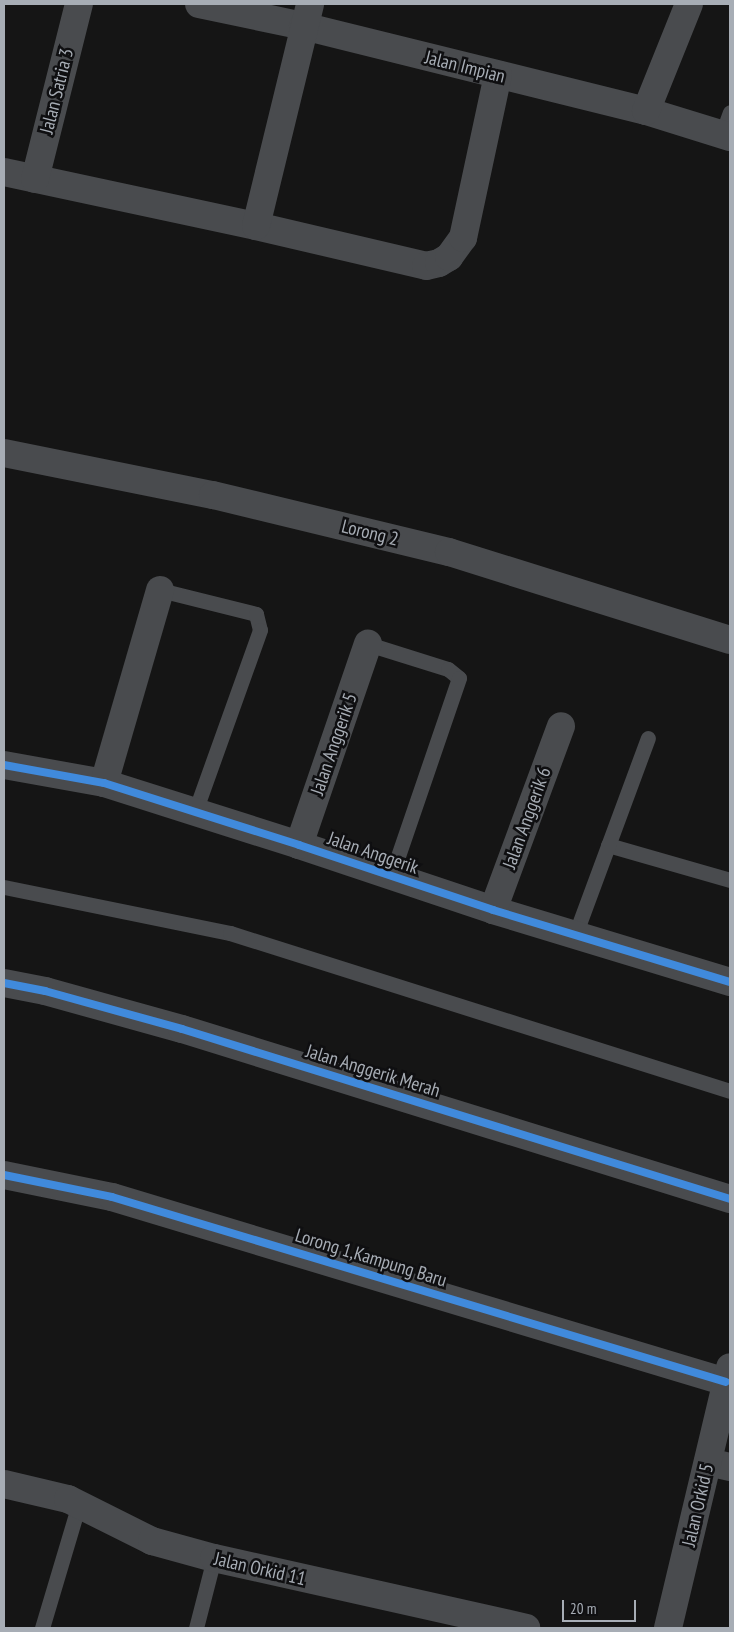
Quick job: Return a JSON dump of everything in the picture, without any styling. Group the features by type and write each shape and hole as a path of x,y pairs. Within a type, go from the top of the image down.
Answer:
{"street":[{"name":"Jalan Satria 3","path":"35,179 79,4"},
{"name":"Jalan Impian","path":"199,4 306,15 498,75 646,111 728,128"},
{"path":"646,111 688,4"},
{"path":"256,226 306,15"},
{"path":"4,172 256,226 426,266 449,257 463,238 498,75"},
{"name":"Lorong 2","path":"4,453 213,495 449,552 730,640"},
{"path":"104,783 160,590"},
{"name":"Jalan Anggerik 5","path":"299,845 368,644"},
{"name":"Jalan Anggerik 6","path":"493,910 561,726"},
{"name":"Jalan Anggerik","path":"4,765 104,783 299,845 493,910 730,982"},
{"name":"Jalan Anggerik Merah","path":"4,984 45,991 182,1029 730,1199"},
{"name":"Lorong 1,Kampung Baru","path":"4,1175 112,1197 728,1375"},
{"name":"Jalan Orkid 5","path":"668,1628 719,1464 728,1375"},
{"name":"Jalan Orkid 11","path":"4,1484 68,1499 152,1541 214,1558 496,1625 526,1628"}],"lane":[{"path":"160,590 256,614 260,630 195,812"},
{"path":"368,644 448,669 459,678 391,877"},
{"path":"575,935 648,738"},
{"path":"608,845 730,880"},
{"path":"4,887 230,933 730,1090"},
{"path":"42,1628 79,1504"},
{"path":"196,1628 214,1558"}],"cycle path":[{"path":"4,765 104,783 299,845 493,910 730,982"},
{"path":"4,983 45,991 182,1029 730,1199"},
{"path":"4,1175 112,1197 726,1382"}]}
